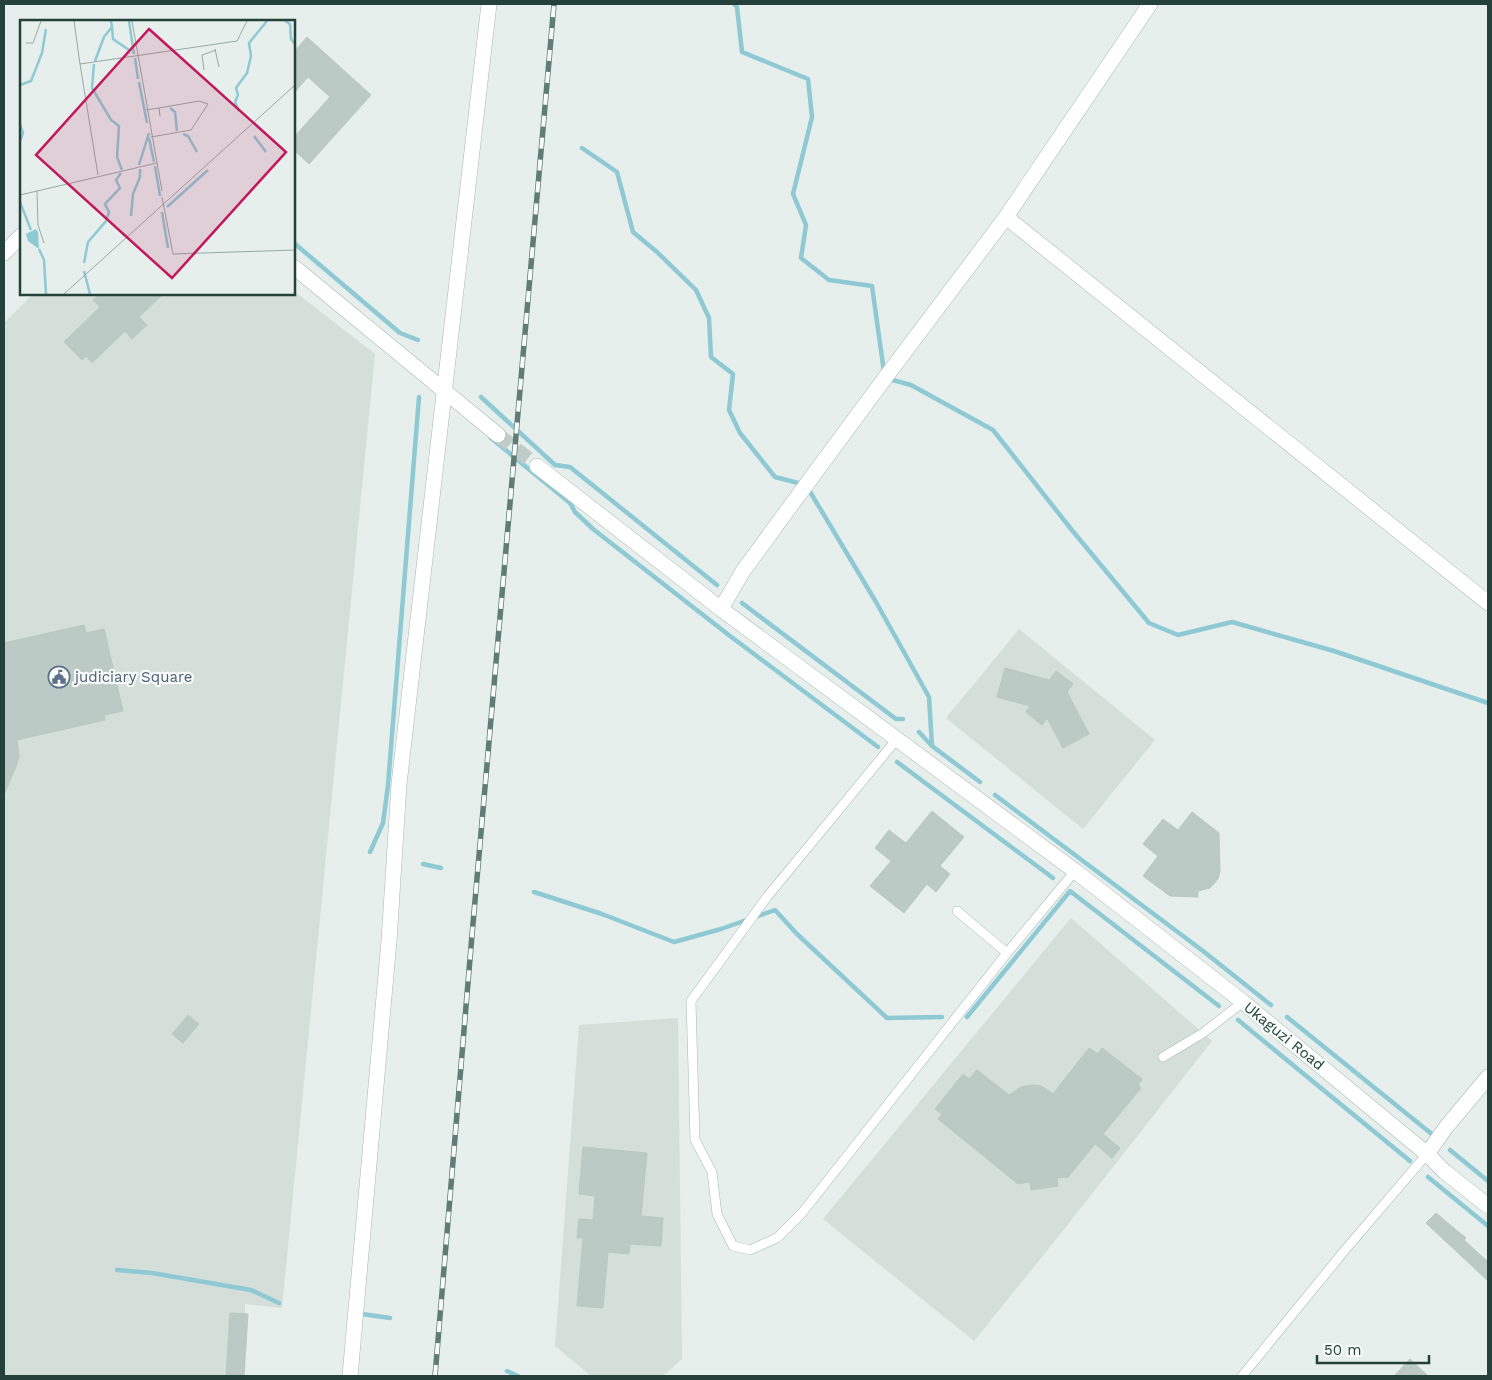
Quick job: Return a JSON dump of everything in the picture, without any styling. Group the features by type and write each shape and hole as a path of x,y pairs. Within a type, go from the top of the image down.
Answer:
{"street":[{"path":"350,1376 389,941 399,784 489,4"},
{"path":"721,609 743,571 800,492 1006,218 1150,4"},
{"path":"1006,218 1488,603"},
{"path":"4,253 20,237"},
{"path":"295,268 498,435"},
{"name":"Ukaguzi Road","path":"537,466 721,609 1075,871 1243,1002 1488,1206"},
{"path":"1427,1154 1447,1126 1488,1077"}],"lane":[{"path":"897,739 767,897 691,1000 695,1140 712,1172 717,1214 733,1246 750,1250 777,1238 802,1213 1075,871"},
{"path":"957,911 1007,954"},
{"path":"1163,1057 1204,1033 1243,1002"},
{"path":"1242,1376 1345,1250 1427,1154"}],"shaded area":[{"path":"295,292 375,354 282,1308 245,1304 245,1313 248,1314 244,1376 4,1376 4,323 32,295 295,295"},
{"path":"1019,629 1155,740 1083,829 946,718"},
{"path":"1071,918 1212,1041 974,1341 823,1219"},
{"path":"678,1018 682,1359 663,1376 591,1376 555,1346 579,1025"}],"building":[{"path":"307,37 371,95 309,164 295,151 295,136 330,97 308,77 295,92 295,51"},
{"path":"98,295 162,295 139,317 147,325 132,339 125,331 92,363 86,356 82,360 64,342 100,307 93,300"},
{"name":"judiciary Square","path":"84,625 86,633 104,629 123,711 104,715 105,720 17,740 19,757 4,795 4,643"},
{"path":"1005,668 1049,680 1056,671 1073,684 1067,692 1089,734 1063,748 1047,718 1042,725 1026,712 1030,706 997,697"},
{"path":"932,811 964,837 940,866 950,874 936,892 927,884 904,913 870,886 891,861 875,848 889,830 906,843"},
{"path":"1192,812 1219,833 1220,871 1218,879 1210,888 1198,891 1198,897 1170,896 1143,876 1158,856 1143,844 1163,819 1178,830"},
{"path":"188,1015 199,1024 183,1043 172,1034"},
{"path":"1089,1048 1098,1054 1102,1048 1142,1079 1138,1085 1141,1088 1103,1134 1120,1148 1112,1158 1095,1144 1068,1177 1057,1178 1058,1186 1031,1190 1030,1182 1018,1184 938,1119 942,1114 935,1109 963,1074 969,1079 977,1070 1009,1095 1021,1087 1033,1085 1041,1086 1053,1094"},
{"path":"583,1147 647,1153 641,1216 663,1218 661,1246 630,1244 629,1254 608,1252 603,1308 577,1306 583,1238 577,1238 579,1219 593,1220 595,1196 579,1194"},
{"path":"1436,1213 1466,1238 1464,1240 1488,1262 1488,1281 1426,1223"},
{"path":"230,1313 248,1314 244,1376 226,1376"},
{"path":"1410,1359 1428,1376 1394,1376"}],"waterway":[{"path":"734,4 737,7 742,52 808,79 812,117 793,194 806,225 801,258 829,280 872,286 884,372"},
{"path":"582,148 617,172 633,232 657,252 696,290 709,318 711,357 733,374 729,410 740,433 775,477 806,485 876,602 929,697 932,746"},
{"path":"295,244 400,333 418,340"},
{"path":"889,379 911,385 993,430 1071,529 1149,623 1178,635 1232,622 1334,651 1488,703"},
{"path":"370,852 383,823 388,785 419,397"},
{"path":"481,397 555,465 570,467 717,585"},
{"path":"491,438 570,503 575,512 593,529 730,636 878,747"},
{"path":"742,603 896,719 903,719"},
{"path":"919,732 932,746 980,782"},
{"path":"897,762 1053,878"},
{"path":"995,795 1203,951 1271,1005"},
{"path":"423,864 441,868"},
{"path":"967,1017 1070,891 1219,1006"},
{"path":"534,892 602,914 674,942 721,929 775,910 797,934 887,1018 942,1017"},
{"path":"1287,1017 1433,1135"},
{"path":"1238,1020 1410,1161"},
{"path":"1450,1150 1488,1181"},
{"path":"1428,1177 1488,1226"},
{"path":"117,1270 152,1273 251,1290 279,1303"},
{"path":"362,1314 390,1318"},
{"path":"507,1371 518,1376"}],"tunnel":[{"path":"498,435 537,466"}],"railway":[{"path":"435,1376 554,4"}],"place":[{"name":"judiciary Square","path":"59,677"}]}
